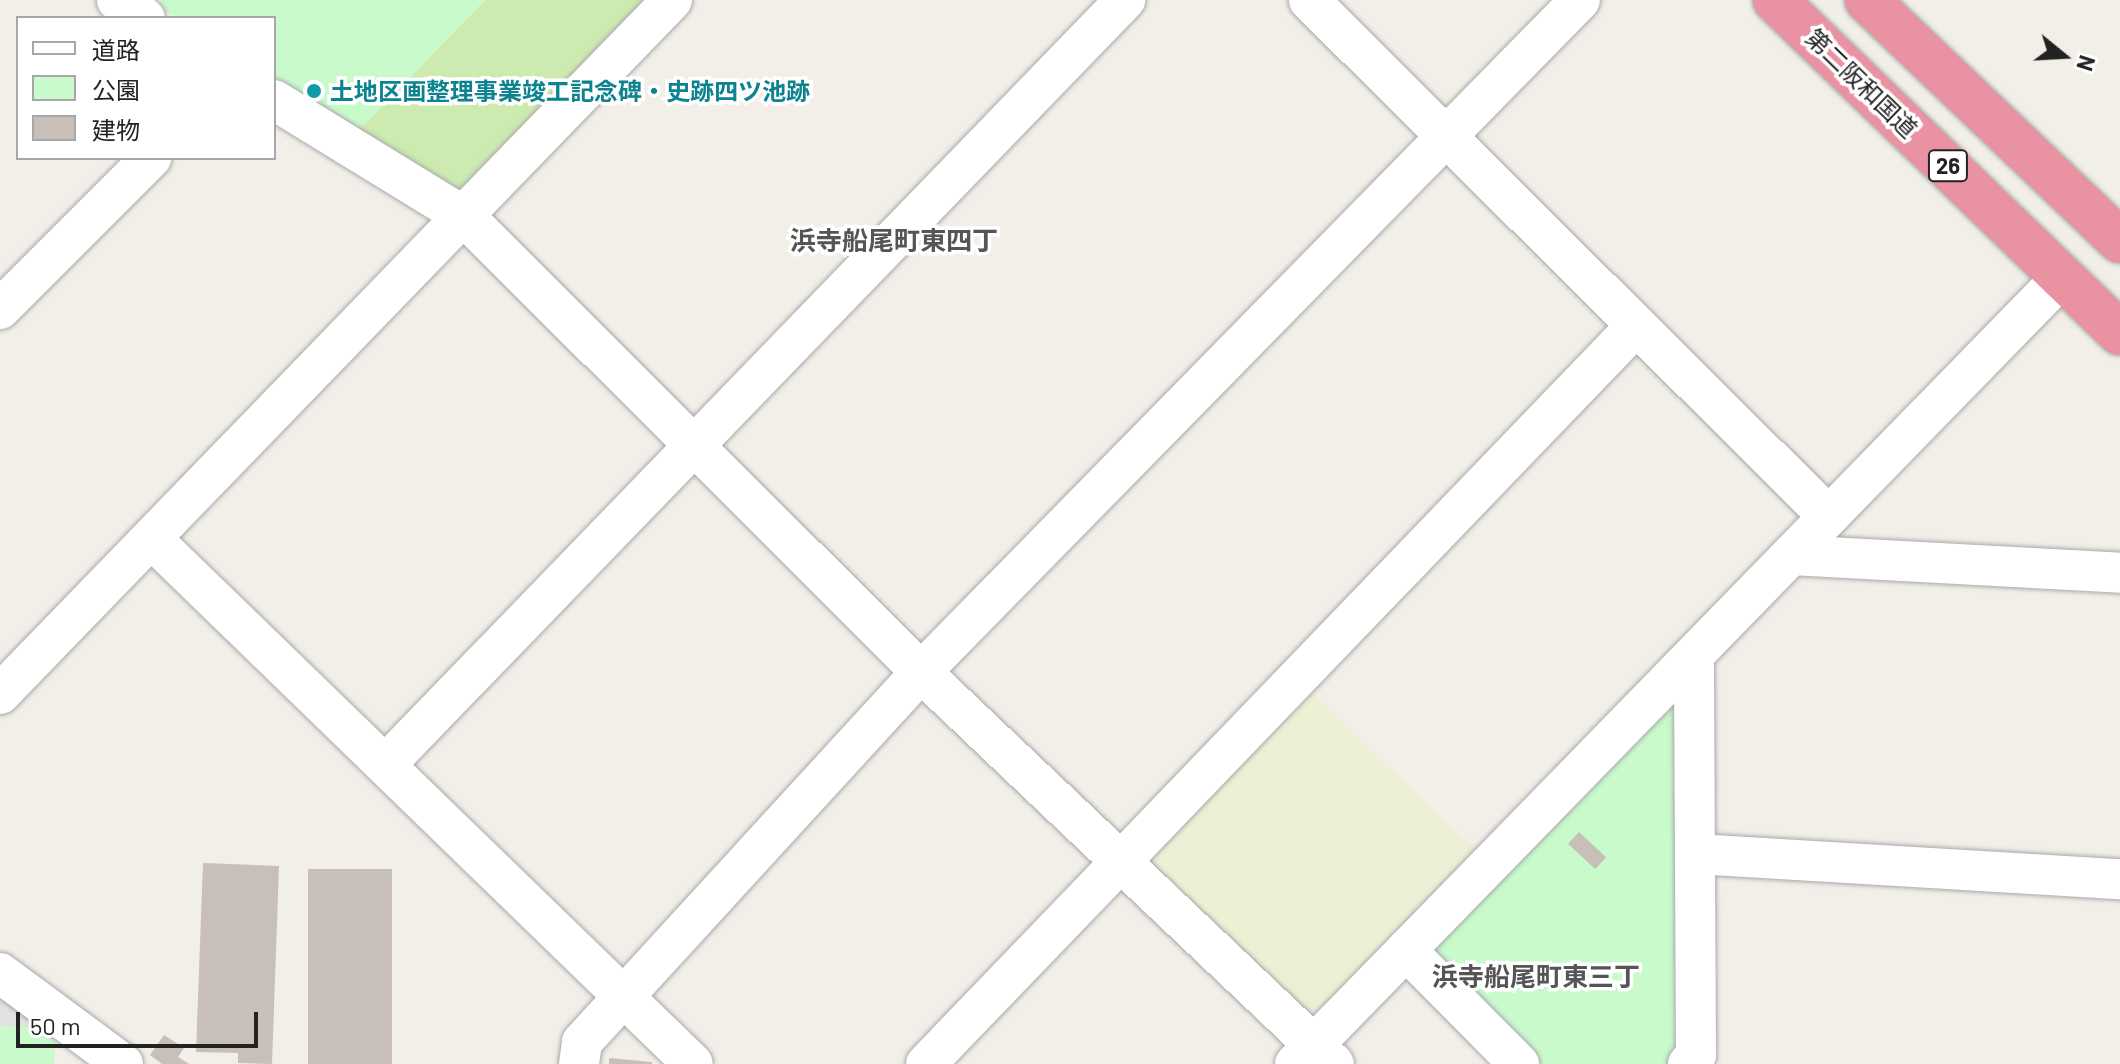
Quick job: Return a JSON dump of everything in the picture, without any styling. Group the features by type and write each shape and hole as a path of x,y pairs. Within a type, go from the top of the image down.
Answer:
{"highway":[{"name":"第二阪和国道","path":"1775,0 2120,333"},
{"name":"26","path":"1867,0 2120,241"}],"street":[{"path":"117,0 142,16"},
{"path":"0,694 153,540 672,0"},
{"path":"387,763 1125,0"},
{"path":"1309,0 1829,517"},
{"path":"579,1064 582,1042 921,672 1580,0"},
{"path":"276,101 465,217 921,672 1122,859 1314,1058 1406,950 2062,277"},
{"path":"0,309 149,160"},
{"path":"926,1064 1637,325"},
{"path":"153,540 387,763 693,1064"},
{"path":"1792,555 2120,573"},
{"path":"1688,1064 1696,1055 1694,656"},
{"path":"1695,854 2120,879"},
{"path":"1406,950 1519,1064"},
{"path":"0,973 123,1064"}],"green space":[{"path":"163,0 485,0 359,130 276,78 276,16 174,16 156,6"},
{"path":"485,0 651,0 471,186 453,189 359,130"},
{"path":"1308,690 1478,852 1326,1010 1308,1011 1150,865 1151,843"},
{"path":"1667,705 1685,713 1686,1050 1673,1064 1533,1064 1427,944"},
{"path":"0,1026 47,1028 56,1036 54,1064 0,1064"}],"shaded area":[{"path":"0,981 47,1028 0,1026"}],"building":[{"path":"1579,832 1606,857 1595,869 1568,844"},
{"path":"203,863 279,866 272,1064 238,1063 238,1053 196,1052"},
{"path":"308,869 392,869 392,1064 308,1064"},
{"path":"164,1035 184,1048 178,1057 189,1064 162,1064 150,1055"},
{"path":"609,1058 652,1062 652,1064 609,1064"}],"place":[{"name":"土地区画整理事業竣工記念碑・史跡四ツ池跡","path":"314,91"}],"district":[{"name":"浜寺船尾町東四丁","path":"894,240"},
{"name":"浜寺船尾町東三丁","path":"1536,976"}]}
